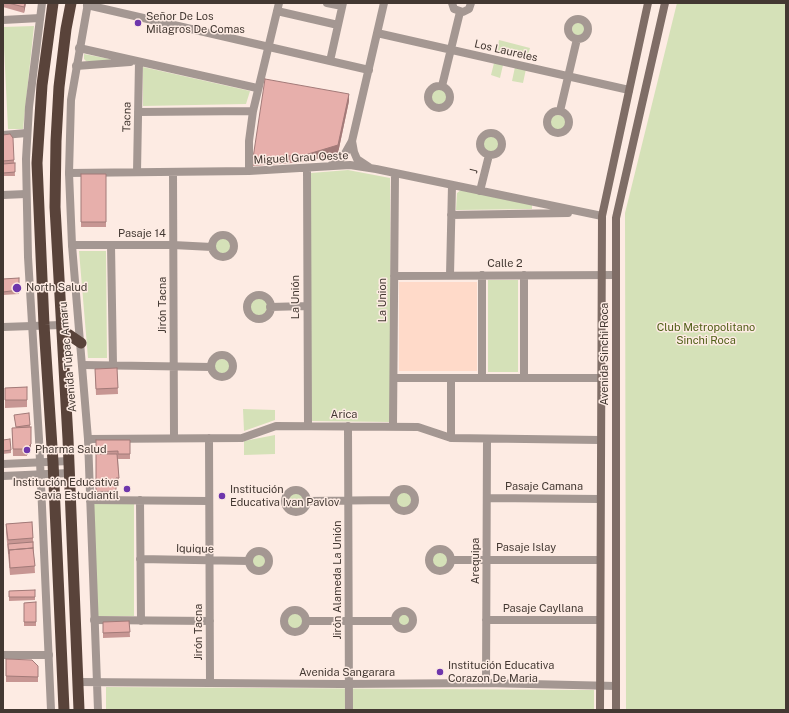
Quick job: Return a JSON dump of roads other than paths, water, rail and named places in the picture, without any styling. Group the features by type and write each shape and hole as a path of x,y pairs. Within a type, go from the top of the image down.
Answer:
{"highway":[{"name":"Avenida Túpac Amaru","path":"53,3 42,85 37,163 44,325 53,462 64,710"},
{"name":"Avenida Túpac Amaru","path":"71,3 66,29 60,80 56,141 55,207 70,473 79,710"},
{"path":"62,327 81,343"}],"main road":[{"name":"Avenida Sinchi Roca","path":"600,710 600,274 602,216 648,3"},
{"name":"Avenida Sinchi Roca","path":"616,710 616,218 665,3"}],"street":[{"path":"42,3 27,133 26,194 51,710"},
{"path":"249,171 249,141 253,111 279,3"},
{"path":"327,3 342,4 330,61"},
{"path":"329,166 344,157 352,141 384,3"},
{"path":"452,3 454,9 460,12 468,9 471,3"},
{"path":"87,4 369,70"},
{"name":"Avenida Túpac Amaru","path":"87,4 71,100 69,173 72,245 88,439 98,710"},
{"path":"276,12 338,25"},
{"path":"442,86 460,12"},
{"path":"3,20 40,18"},
{"name":"Los Laureles","path":"377,33 629,90"},
{"path":"560,111 577,39"},
{"path":"79,48 258,88"},
{"path":"76,66 139,62"},
{"name":"Tacna","path":"137,172 139,62"},
{"path":"138,112 253,111"},
{"path":"3,131 3,135 27,133"},
{"path":"352,141 357,159 376,169"},
{"name":"J","path":"480,191 490,155"},
{"name":"Miguel Grau Oeste","path":"69,173 249,171 350,166 376,169 602,216"},
{"name":"La Unión","path":"307,168 308,426"},
{"name":"Jirón Tacna","path":"173,172 174,438"},
{"name":"La Union","path":"394,426 396,173"},
{"path":"450,275 452,185"},
{"path":"3,195 26,194"},
{"path":"451,215 583,213"},
{"name":"Pasaje 14","path":"72,245 212,246"},
{"path":"111,245 113,365"},
{"name":"Calle 2","path":"394,276 600,274 616,276"},
{"path":"482,275 482,378"},
{"path":"524,275 524,378"},
{"path":"270,307 307,306"},
{"path":"3,327 44,325 62,327"},
{"path":"83,365 211,366"},
{"path":"394,378 600,378"},
{"path":"451,378 451,438"},
{"name":"Arica","path":"88,439 242,438 276,426 418,426 451,438 600,440"},
{"name":"Jirón Alameda La Unión","path":"348,426 349,710"},
{"name":"Jirón Tacna","path":"209,438 210,683"},
{"name":"Arequipa","path":"486,683 487,439"},
{"path":"3,464 69,461"},
{"path":"3,476 70,473"},
{"name":"Pasaje Camana","path":"487,498 600,499"},
{"path":"90,500 209,501"},
{"path":"140,500 141,620"},
{"path":"308,501 392,500"},
{"name":"Iquique","path":"140,559 210,559 249,561"},
{"name":"Pasaje Islay","path":"451,560 600,560"},
{"path":"94,620 210,621"},
{"name":"Pasaje Cayllana","path":"486,620 600,620"},
{"path":"306,621 394,621"},
{"path":"3,655 49,656"},
{"name":"Avenida Sangarara","path":"78,682 349,684 486,683 616,686"}],"place":[{"name":"Señor De Los Milagros De Comas","path":"138,23"},
{"name":"North Salud","path":"17,288"},
{"name":"Pharma Salud","path":"27,450"},
{"name":"Institución Educativa Savia Estudiantil","path":"127,489"},
{"name":"Institución Educativa Ivan Pavlov","path":"222,496"},
{"name":"Institución Educativa Corazon De Maria","path":"440,672"}],"park label":[{"name":"Club Metropolitano Sinchi Roca","path":"706,334"}]}
